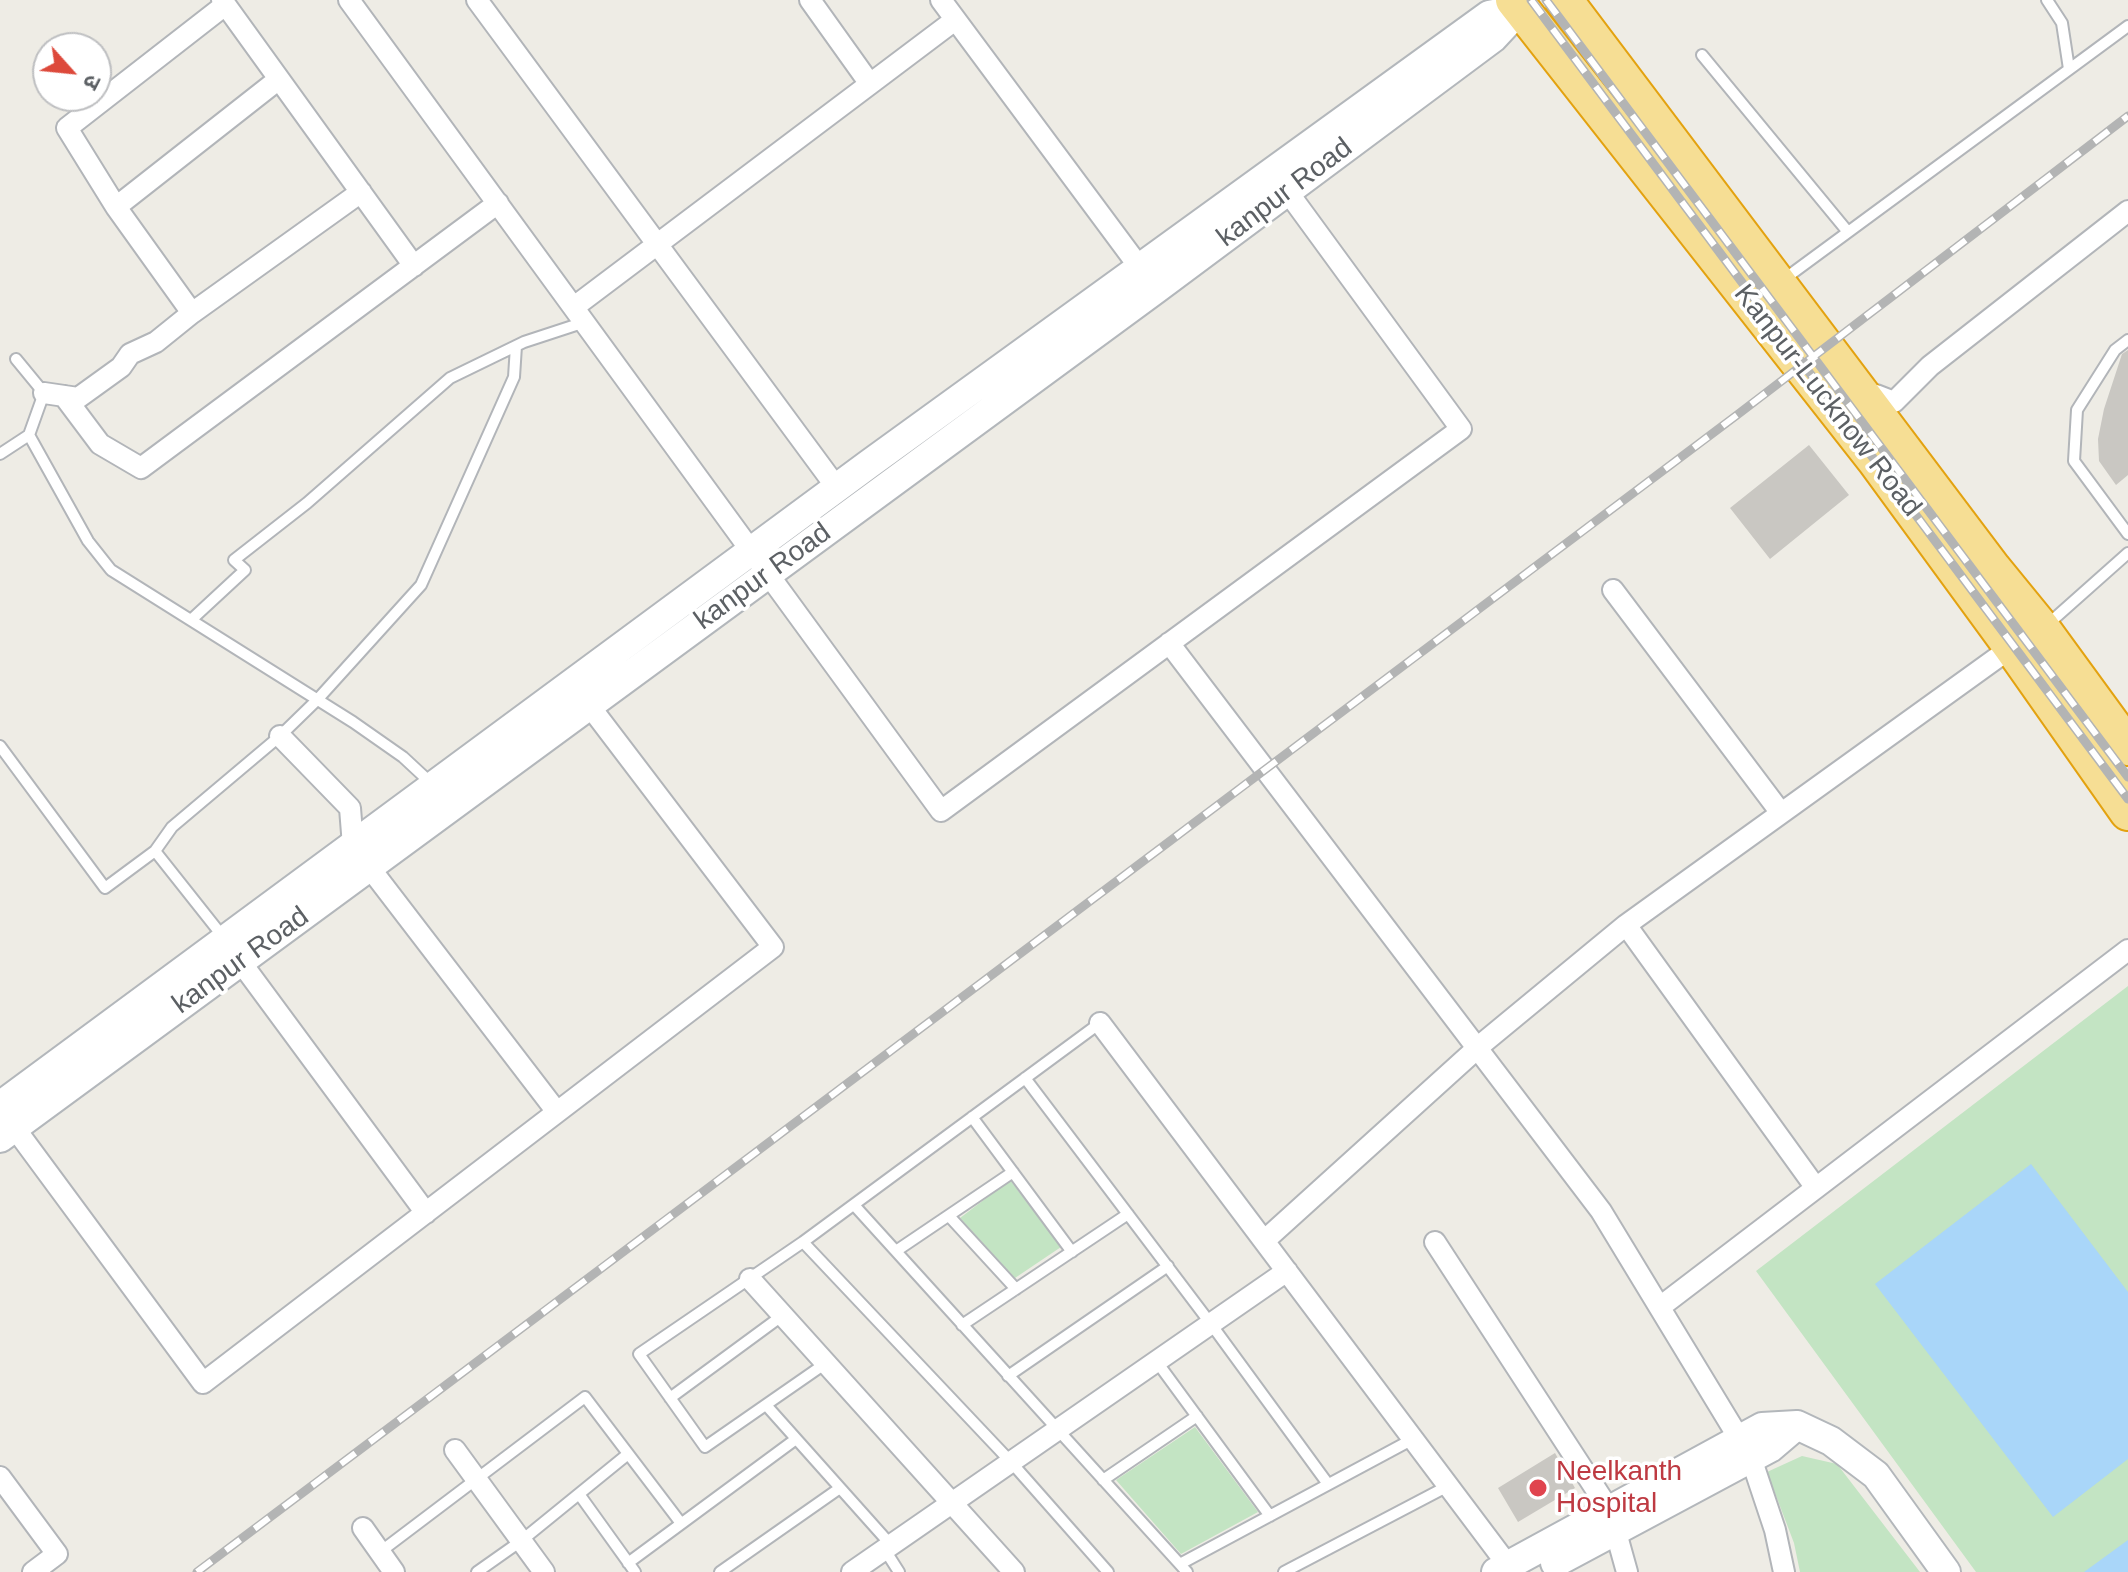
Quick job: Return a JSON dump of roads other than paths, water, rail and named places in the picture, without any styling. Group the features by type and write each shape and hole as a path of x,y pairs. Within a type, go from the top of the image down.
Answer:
{"highway":[{"name":"Kanpur-Lucknow Road","path":"1564,0 1993,569 2027,638 2128,812"},
{"name":"Kanpur-Lucknow Road","path":"1517,4 1876,461 2027,638 2128,747"}],"street":[{"path":"349,0 941,811 1461,429 1287,191"},
{"path":"477,0 837,488"},
{"path":"810,0 870,84"},
{"path":"941,0 1148,278"},
{"path":"192,313 116,207 67,128 224,2 414,266"},
{"path":"361,856 434,786 581,694 753,550 837,488 1148,278 1489,15 1517,4"},
{"name":"kanpur Road","path":"4,1120 581,694 769,573 1148,278 1287,191 1493,38 1517,4"},
{"path":"580,314 657,244 955,20"},
{"path":"116,207 279,79"},
{"path":"54,395 78,398 121,367 130,354 156,342 361,192"},
{"path":"54,395 100,444 141,468 498,203"},
{"path":"1866,400 1876,395 1894,402 1930,366 2128,211"},
{"path":"1613,590 1781,813"},
{"path":"1264,1241 1478,1049 1626,925 2027,638"},
{"path":"1169,643 1601,1211 1746,1449 1775,1530 1784,1572"},
{"path":"4,1120 203,1383 773,947 581,694"},
{"path":"280,736 350,808 361,856 557,1112"},
{"path":"1626,925 1816,1188"},
{"path":"1660,1307 2128,950"},
{"path":"233,951 426,1213"},
{"path":"1100,1023 1448,1486 1506,1570 1613,1520 1746,1449 1762,1427 1797,1425 1831,1441 1876,1475 1946,1572"},
{"path":"1435,1242 1613,1520 1627,1572"},
{"path":"852,1572 1287,1271"},
{"path":"750,1279 1014,1572"},
{"path":"455,1450 544,1572"},
{"path":"0,1477 57,1554 33,1572"},
{"path":"1537,1572 1613,1520"},
{"path":"363,1528 394,1572"}],"lane":[{"path":"2047,0 2062,23 2069,69"},
{"path":"1778,284 2128,26"},
{"path":"1702,55 1848,232"},
{"path":"191,620 245,570 234,560 307,503 450,378 580,314"},
{"path":"2128,340 2115,350 2077,410 2074,461 2128,534"},
{"path":"0,746 105,888 155,851 172,827 280,736 317,700 421,585 514,377 516,346"},
{"path":"0,454 29,435 54,395 16,359"},
{"path":"29,435 88,541 111,570 403,757 434,786"},
{"path":"2027,638 2128,553"},
{"path":"155,851 233,951"},
{"path":"826,1363 705,1447 639,1354 803,1242 1100,1023"},
{"path":"1025,1078 1328,1484"},
{"path":"972,1117 1072,1252"},
{"path":"896,1251 1013,1172"},
{"path":"854,1205 1184,1568 1270,1516 1413,1439"},
{"path":"962,1325 1128,1214"},
{"path":"949,1216 1016,1289"},
{"path":"803,1242 1011,1462 1108,1572"},
{"path":"1008,1376 1168,1266"},
{"path":"670,1398 783,1315"},
{"path":"1157,1362 1270,1516"},
{"path":"380,1552 585,1397 680,1522"},
{"path":"766,1405 840,1488 888,1548 899,1572"},
{"path":"1103,1480 1197,1416"},
{"path":"579,1494 631,1567 680,1522 796,1439"},
{"path":"477,1572 521,1541 628,1454"},
{"path":"1284,1572 1448,1486"},
{"path":"720,1572 840,1488"}],"water":[{"path":"2031,1164 2128,1292 2128,1459 2053,1517 1875,1284"},
{"path":"2128,1540 2128,1572 2084,1572"}],"railway":[{"path":"1531,0 2128,799"},
{"path":"1546,0 2128,777"},
{"path":"197,1572 1737,415 2128,116"}],"place":[{"name":"Neelkanth Hospital","path":"1538,1488"}]}
